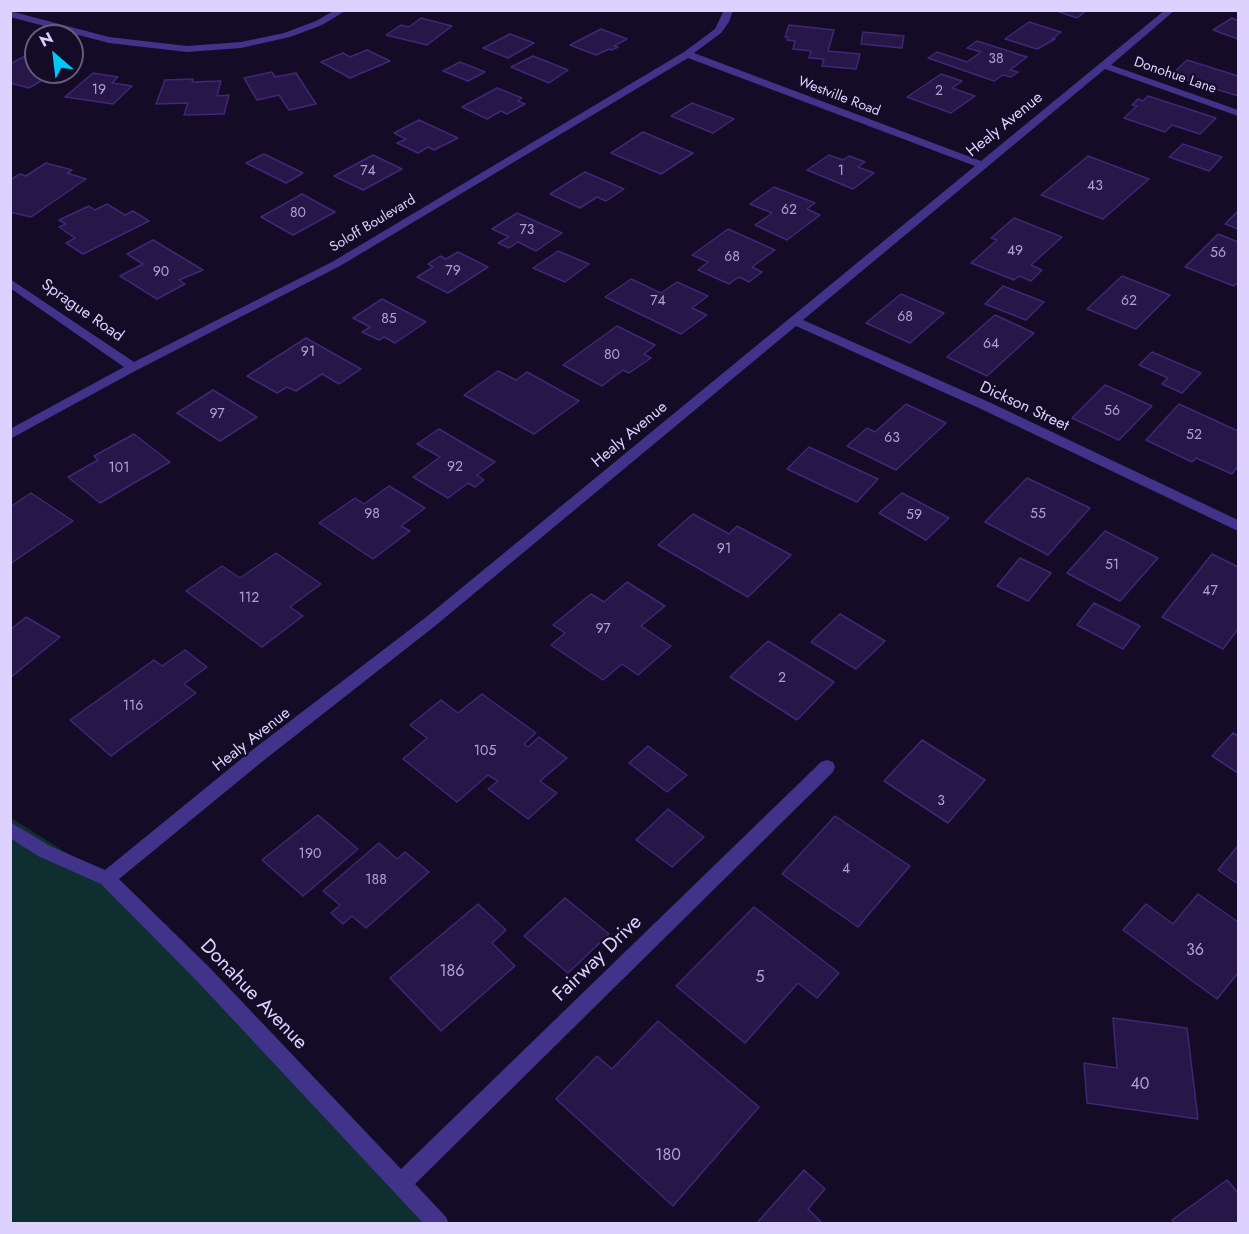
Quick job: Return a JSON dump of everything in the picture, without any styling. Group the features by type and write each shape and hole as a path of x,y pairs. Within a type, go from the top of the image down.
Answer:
{"street":[{"path":"10,14 110,40 187,49 241,45 287,35 319,23 343,10"},
{"name":"Soloff Boulevard","path":"10,435 133,367 336,264 687,54 718,31 726,20 729,10"},
{"name":"Healy Avenue","path":"107,879 257,756 430,622 1171,10"},
{"name":"Westville Road","path":"687,54 982,165"},
{"name":"Donohue Lane","path":"1103,65 1239,112"},
{"name":"Sprague Road","path":"10,282 133,367"},
{"name":"Dickson Street","path":"795,321 986,406 1239,526"},
{"name":"Fairway Drive","path":"400,1184 827,766"},
{"name":"Donahue Avenue","path":"10,829 44,851 107,879 203,974 440,1224"}],"green space":[{"path":"10,817 107,879 437,1223 11,1223"}],"building":[{"path":"1054,10 1087,10 1077,18"},
{"path":"421,18 452,26 427,45 386,35 401,25 409,27"},
{"path":"1232,18 1238,21 1238,39 1213,30"},
{"path":"1029,22 1061,32 1052,39 1055,39 1037,49 1005,39"},
{"path":"789,25 834,30 828,51 860,54 856,69 822,66 824,59 809,58 811,51 793,49 795,41 787,40 788,37 785,37"},
{"path":"601,29 627,39 614,46 618,47 596,55 570,45"},
{"path":"863,32 904,36 902,48 861,44"},
{"path":"510,34 534,43 508,58 483,48"},
{"path":"977,41 1027,57 1010,70 1018,72 1011,77 1003,75 994,81 928,58 937,52 967,62 981,52 967,48"},
{"path":"367,50 390,61 350,78 321,62 343,53 350,57"},
{"path":"533,56 568,70 549,83 511,67"},
{"path":"24,57 24,84 36,84 29,88 10,83 10,64"},
{"path":"1187,60 1238,76 1238,96 1171,75"},
{"path":"460,62 485,72 468,81 443,71"},
{"path":"272,72 275,77 296,73 316,104 289,110 279,95 257,100 244,78"},
{"path":"93,73 118,77 112,83 132,86 113,104 65,97 80,84 84,84 84,81"},
{"path":"941,74 962,81 952,88 975,96 951,113 907,97"},
{"path":"193,79 192,82 221,81 217,96 229,95 224,114 184,115 188,103 156,104 165,80"},
{"path":"497,88 522,98 518,101 525,104 507,114 501,111 487,119 462,107"},
{"path":"1148,96 1216,118 1200,134 1172,125 1165,132 1124,118 1137,106 1132,105 1138,99 1143,101"},
{"path":"692,103 734,119 713,133 671,116"},
{"path":"419,120 458,138 434,150 428,147 418,153 397,143 406,139 394,133"},
{"path":"643,132 693,153 661,174 611,153"},
{"path":"1183,144 1222,157 1209,171 1169,157"},
{"path":"264,154 303,173 286,183 246,163"},
{"path":"373,155 402,169 363,190 334,176"},
{"path":"829,155 843,160 849,156 865,162 858,167 874,173 853,189 807,170"},
{"path":"1088,156 1149,179 1103,219 1041,195"},
{"path":"46,163 72,170 67,173 86,179 31,217 10,212 10,180 20,174 26,176"},
{"path":"585,172 624,189 606,201 597,197 580,208 550,194"},
{"path":"774,187 815,203 807,209 820,215 787,240 755,225 772,213 750,204"},
{"path":"302,194 335,212 293,235 261,217"},
{"path":"107,204 125,215 133,211 149,221 83,254 66,243 75,238 59,227 66,224 59,220 89,206 95,210"},
{"path":"1238,211 1238,229 1225,224"},
{"path":"517,213 562,233 536,251 518,242 509,248 498,243 509,237 492,229"},
{"path":"1014,218 1062,237 1031,265 1042,270 1031,281 1019,276 1014,280 971,263 997,240 991,238"},
{"path":"728,229 775,250 752,267 762,272 749,282 739,277 729,284 698,270 708,262 692,255"},
{"path":"1218,234 1238,242 1238,282 1234,286 1185,267"},
{"path":"153,240 203,270 179,280 185,284 157,299 120,276 143,264 127,254"},
{"path":"558,251 589,264 565,282 533,268"},
{"path":"458,252 488,267 448,293 417,277 433,267 428,264 440,256 446,259"},
{"path":"1122,276 1170,295 1136,329 1087,309"},
{"path":"631,279 661,293 677,282 708,296 692,308 707,315 681,334 605,297"},
{"path":"1003,286 1044,302 1026,320 985,304"},
{"path":"901,294 944,313 910,343 866,323"},
{"path":"382,299 426,322 395,343 384,337 379,340 362,332 370,327 353,318"},
{"path":"995,315 1034,333 987,376 947,357"},
{"path":"617,326 655,345 644,354 651,358 629,373 623,370 602,386 563,365"},
{"path":"306,338 361,369 339,384 322,374 296,391 287,387 277,393 247,376"},
{"path":"1152,352 1201,373 1182,393 1162,384 1168,378 1139,365"},
{"path":"498,371 516,380 527,372 579,401 534,434 464,395"},
{"path":"1105,385 1152,406 1119,440 1072,418"},
{"path":"213,390 257,417 220,441 177,413"},
{"path":"906,404 946,423 896,470 847,446 867,428 875,432"},
{"path":"1179,404 1238,431 1238,466 1232,474 1196,458 1192,462 1146,440"},
{"path":"439,429 495,462 477,475 484,480 475,487 468,483 448,498 413,477 440,457 417,444"},
{"path":"134,434 170,462 100,503 68,477 98,460 94,456"},
{"path":"809,447 878,479 857,502 787,469"},
{"path":"1027,478 1090,508 1048,555 985,522"},
{"path":"389,486 425,508 401,526 410,531 373,559 319,523 355,498 364,504"},
{"path":"31,493 73,521 10,564 10,507"},
{"path":"902,493 949,518 926,540 879,513"},
{"path":"693,514 729,534 737,526 791,555 748,597 658,545"},
{"path":"1105,531 1158,558 1120,601 1067,573"},
{"path":"276,553 321,584 290,607 303,616 262,647 186,591 222,566 240,578"},
{"path":"1212,554 1238,567 1238,629 1223,649 1162,617"},
{"path":"1020,558 1051,573 1028,601 997,586"},
{"path":"627,582 665,606 641,626 671,646 638,675 622,664 603,680 551,645 565,633 553,625 591,594 604,602"},
{"path":"1094,603 1140,626 1123,649 1077,625"},
{"path":"840,614 885,641 856,669 811,642"},
{"path":"26,617 60,637 10,678 10,630"},
{"path":"768,641 834,682 797,720 730,677"},
{"path":"185,650 207,667 184,684 196,693 111,756 70,720 154,660 162,666"},
{"path":"482,694 536,733 524,744 528,747 539,737 567,758 540,781 557,793 528,819 488,789 498,781 488,775 457,802 403,759 427,738 410,725 441,700 458,713"},
{"path":"1233,733 1238,736 1238,773 1212,756"},
{"path":"922,740 985,780 948,823 884,781"},
{"path":"648,746 687,775 667,792 629,763"},
{"path":"668,809 704,837 672,867 636,840"},
{"path":"318,815 358,849 303,896 262,860"},
{"path":"835,816 910,866 858,927 782,874"},
{"path":"379,843 397,859 405,852 429,872 366,928 352,916 343,924 331,913 340,905 323,891"},
{"path":"1238,846 1238,884 1218,870"},
{"path":"1198,894 1238,922 1238,973 1217,999 1123,930 1146,904 1173,924"},
{"path":"565,898 609,934 568,973 524,936"},
{"path":"478,904 506,930 492,943 515,966 441,1031 390,978"},
{"path":"754,907 839,973 817,998 798,983 745,1043 676,986"},
{"path":"1113,1018 1187,1028 1198,1119 1087,1103 1084,1063 1117,1068"},
{"path":"658,1021 759,1107 673,1206 556,1099 597,1056 612,1069"},
{"path":"804,1170 825,1189 808,1209 823,1224 756,1224"},
{"path":"1227,1180 1238,1193 1238,1224 1175,1224 1172,1220"}]}
